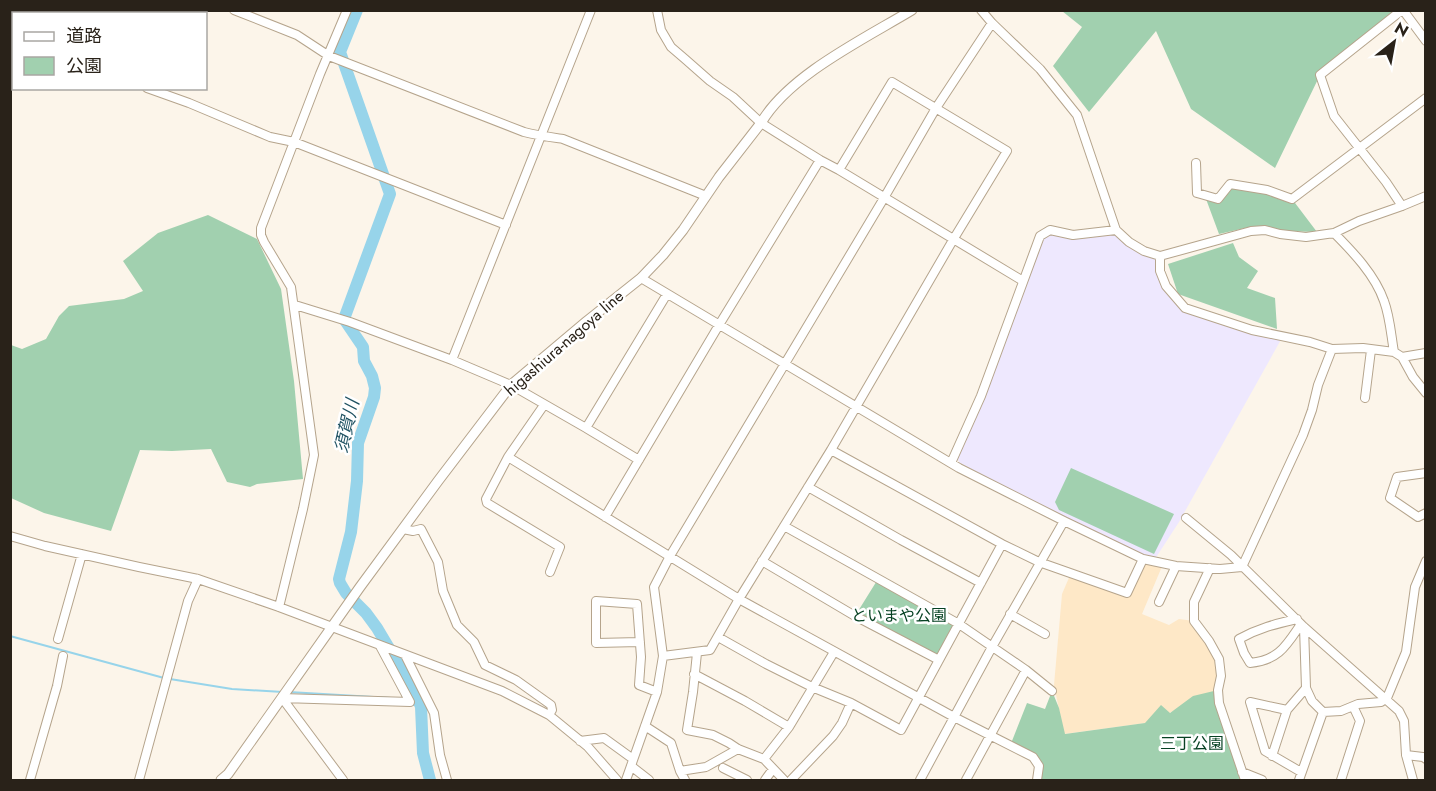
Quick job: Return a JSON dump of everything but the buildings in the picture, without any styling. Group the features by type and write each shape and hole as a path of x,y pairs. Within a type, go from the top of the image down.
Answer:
{"main road":[{"name":"higashiura-nagoya line","path":"220,780 228,774 360,587 511,385 640,278 663,255 683,230 718,177 766,114 787,91 815,69 912,10"}],"street":[{"path":"234,10 297,35 328,56 532,135 563,139 706,196"},
{"path":"279,607 314,455 291,286 264,242 261,228 347,10"},
{"path":"452,360 591,10"},
{"path":"657,10 661,30 671,47 761,123 1023,281"},
{"path":"981,10 992,24 1040,69 1077,116 1116,230 1129,242 1144,251 1160,256 1251,231 1265,230 1306,237 1334,233 1425,196"},
{"path":"1402,206 1334,116 1320,75 1402,10 1425,41"},
{"path":"626,780 657,692 663,656 654,587 670,556 936,108 992,24"},
{"path":"663,656 710,650 1007,152 892,82 839,170"},
{"path":"153,90 270,137 294,142 506,225"},
{"path":"1196,163 1197,193 1218,199 1230,184 1267,190 1292,199 1425,98"},
{"path":"605,517 820,160"},
{"path":"951,463 981,396 1040,236 1050,230 1073,235 1116,230"},
{"path":"1334,233 1352,251 1377,286 1384,300 1394,352"},
{"path":"1160,256 1160,271 1166,286 1185,308 1252,330 1332,349 1363,348 1394,352 1402,357 1425,393"},
{"path":"640,278 951,463 1143,559 1176,566 1220,569 1242,567"},
{"path":"586,428 667,294"},
{"path":"295,305 350,322 511,385 639,460"},
{"path":"1242,567 1304,435 1318,385 1332,349"},
{"path":"1365,398 1371,350"},
{"path":"1402,357 1425,353"},
{"path":"544,405 508,457 486,499 487,503 560,547 550,572"},
{"path":"831,450 924,503 1039,562 1126,593 1143,559"},
{"path":"508,457 739,599 954,717 1033,757 1039,766 1037,780"},
{"path":"1425,473 1397,477 1389,498 1418,517 1425,513"},
{"path":"807,487 981,583"},
{"path":"1186,518 1231,555 1301,623 1399,711 1404,722 1406,755 1413,780"},
{"path":"920,780 1010,614 1064,521"},
{"path":"784,526 959,624 1026,670 1052,691"},
{"path":"403,529 413,531 421,529 438,562 443,591 457,625 474,642 485,665 516,680 545,700 551,705 552,710 549,715"},
{"path":"10,536 45,546 198,579 279,607 502,692 549,715 588,747 617,780"},
{"path":"718,637 766,664 851,703 901,730 1002,544"},
{"path":"58,639 82,554"},
{"path":"762,561 855,616 939,660"},
{"path":"1301,623 1306,688 1312,701 1323,712 1341,711 1353,706 1381,702 1386,698 1406,652 1415,587 1425,561"},
{"path":"1159,602 1176,566"},
{"path":"1210,568 1194,602 1194,621 1209,640 1219,659 1221,676 1218,690 1219,703 1245,780"},
{"path":"139,780 188,601 198,579"},
{"path":"640,642 596,643 596,601 637,604 640,642 641,657 639,685 657,692"},
{"path":"1010,614 1045,634"},
{"path":"1301,623 1287,646 1277,654 1264,661 1250,663 1239,639 1269,625 1301,623"},
{"path":"283,697 410,702 380,645"},
{"path":"697,652 687,730 712,735 738,749 764,759 784,780"},
{"path":"764,759 789,727 834,652"},
{"path":"405,655 434,713 440,755 447,780"},
{"path":"30,780 57,686 63,656"},
{"path":"970,779 990,736 1026,670"},
{"path":"694,674 789,727"},
{"path":"1272,756 1287,710 1306,688"},
{"path":"283,697 343,780"},
{"path":"1287,710 1250,702 1265,751 1301,772"},
{"path":"791,780 832,736 842,723 851,703"},
{"path":"1341,780 1360,721 1353,706"},
{"path":"1299,780 1323,712"},
{"path":"645,726 671,743 685,780"},
{"path":"580,741 604,738 649,780"},
{"path":"680,771 706,766 738,749"},
{"path":"1406,755 1425,759"},
{"path":"723,768 747,780"},
{"path":"765,780 773,769"},
{"path":"1242,772 1262,780"}],"shaded area":[{"path":"1050,230 1073,235 1116,230 1129,242 1160,256 1160,271 1185,308 1283,336 1179,522 1153,562 1038,505 960,463 956,457 983,402 1035,248"},
{"path":"1143,559 1163,564 1142,614 1169,625 1179,619 1194,621 1219,659 1218,690 1169,713 1161,706 1146,723 1064,734 1054,685 1062,594 1071,573 1126,593"}],"green space":[{"path":"1062,11 1402,11 1320,75 1275,168 1191,109 1156,31 1089,112 1053,66 1082,27"},
{"path":"1230,184 1292,199 1317,232 1284,231 1254,226 1219,234 1206,199 1218,199"},
{"path":"208,215 257,239 281,289 294,381 303,479 257,484 250,487 227,482 211,449 140,450 111,531 44,513 11,498 11,345 22,349 46,339 59,316 69,306 124,299 143,291 123,261 158,233"},
{"path":"1233,243 1239,257 1258,271 1247,288 1275,298 1277,329 1178,294 1168,264"},
{"path":"1071,468 1174,514 1154,554 1059,510 1055,502"},
{"name":"といまや公園","path":"878,579 959,624 939,660 855,616"},
{"name":"三丁公園","path":"1218,690 1245,780 1037,780 1039,766 1033,757 1010,746 1027,703 1045,709 1052,691 1065,734 1145,723 1161,705 1170,713 1193,696"}],"waterway":[{"name":"須賀川","path":"357,10 340,52 390,194 344,319 363,347 364,361 375,388 358,443 357,481 351,532 339,579 346,593 377,628 418,697 421,707 423,753 430,780"},
{"path":"10,636 164,678"},
{"path":"170,679 232,689 283,692"},
{"path":"289,692 391,698"},
{"path":"411,704 421,707"}]}
